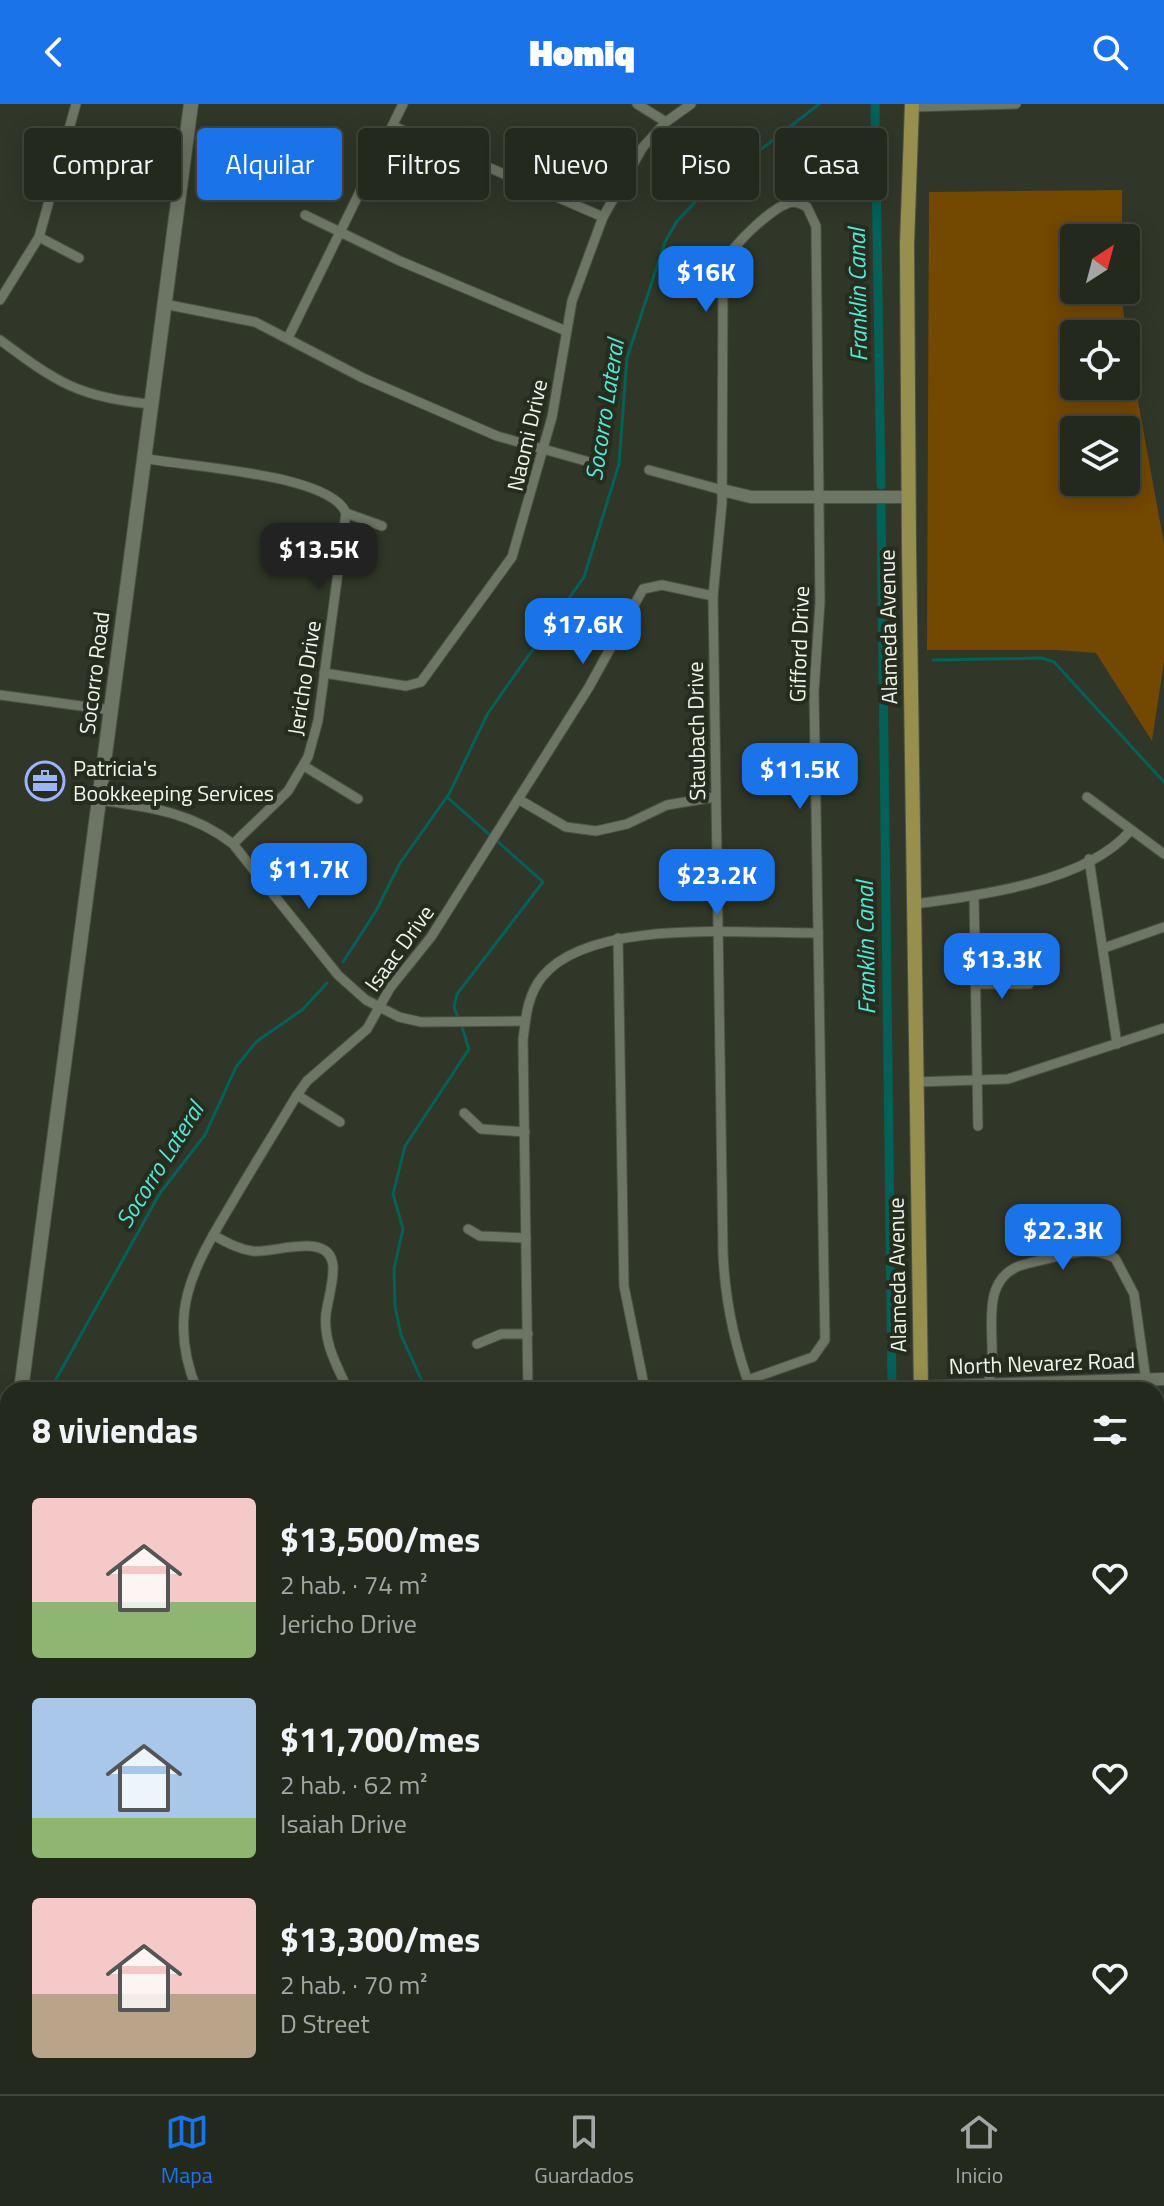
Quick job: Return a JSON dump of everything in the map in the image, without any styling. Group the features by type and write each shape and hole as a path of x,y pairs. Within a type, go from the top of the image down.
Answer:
{"main road":[{"name":"Socorro Road","path":"22,1382 191,104"},
{"name":"Alameda Avenue","path":"912,105 907,244 921,1382"}],"street":[{"path":"70,128 76,104"},
{"path":"288,338 403,104"},
{"path":"637,104 666,122"},
{"name":"Naomi Drive","path":"324,673 406,686 425,679 512,557 544,450 566,331 583,264 603,217 638,153 666,122 691,104"},
{"path":"912,105 1016,104"},
{"path":"393,126 603,217"},
{"path":"0,300 39,237 49,200"},
{"name":"Staubach Drive","path":"749,1382 725,1302 713,596 722,490 724,261 732,248 781,207 797,202"},
{"name":"Gifford Drive","path":"757,1382 813,1357 825,1340 814,692 820,602 816,226 807,207 797,202"},
{"path":"305,215 400,261 566,331"},
{"path":"39,237 79,258"},
{"path":"164,304 255,322 416,402 497,436 600,465"},
{"path":"0,340 64,385 97,397 151,404"},
{"path":"144,458 286,480 337,500 346,513 382,526"},
{"path":"649,470 751,497 909,497"},
{"name":"Jericho Drive","path":"233,844 288,791 304,766 318,721 346,513"},
{"name":"Isaac Drive","path":"195,1382 185,1351 184,1305 195,1265 297,1095 307,1081 359,1039 390,988 431,937 619,638 643,589 662,585 713,596"},
{"path":"0,695 111,710"},
{"path":"304,766 358,799"},
{"path":"518,799 566,827 596,831 627,824 667,805 715,797"},
{"path":"1087,797 1164,854"},
{"path":"99,800 174,812 205,824 233,844 338,975 379,1007 421,1022 525,1021"},
{"path":"914,904 974,896 1038,882 1117,844 1130,831"},
{"path":"1089,859 1117,1044"},
{"path":"974,896 978,1126"},
{"path":"1104,948 1164,927"},
{"path":"528,1382 525,1021 533,993 550,968 574,950 618,938 818,933"},
{"path":"618,938 624,1286 643,1382"},
{"path":"976,984 1029,984"},
{"path":"916,1082 1020,1076 1164,1028"},
{"path":"297,1095 340,1122"},
{"path":"464,1113 481,1129 525,1132"},
{"path":"468,1229 480,1236 526,1238"},
{"path":"213,1235 255,1252 317,1246 326,1251 333,1266 326,1319 327,1337 345,1382"},
{"path":"988,1382 993,1370 992,1302 999,1283 1019,1266 1091,1251 1115,1258 1130,1283 1146,1380"},
{"path":"477,1344 501,1334 528,1334"},
{"name":"North Nevarez Road","path":"1082,1382 1164,1379"}],"shaded area":[{"path":"1122,190 1122,224 1060,224 1060,304 1123,304 1124,320 1060,320 1060,400 1138,400 1164,544 1164,661 1152,741 1096,653 927,650 929,192"}],"waterway":[{"name":"Socorro Lateral","path":"343,962 376,911 400,863 449,794 488,713 584,577 619,464 627,358 665,242 677,221 700,197 819,104"},
{"name":"Franklin Canal","path":"875,104 881,485"},
{"name":"Franklin Canal","path":"881,505 892,1382"},
{"path":"933,660 1042,658 1054,662 1164,782"},
{"path":"883,660 894,660"},
{"path":"447,797 491,836"},
{"path":"458,1018 454,1007 457,994 543,882 497,841"},
{"name":"Socorro Lateral","path":"54,1382 160,1193 205,1135 236,1067 256,1042 303,1009 327,983"},
{"path":"422,1382 401,1335 395,1306 394,1269 403,1229 393,1194 405,1146 469,1049 462,1027"}],"place":[{"name":"Patricia's Bookkeeping Services","path":"45,781"}]}
